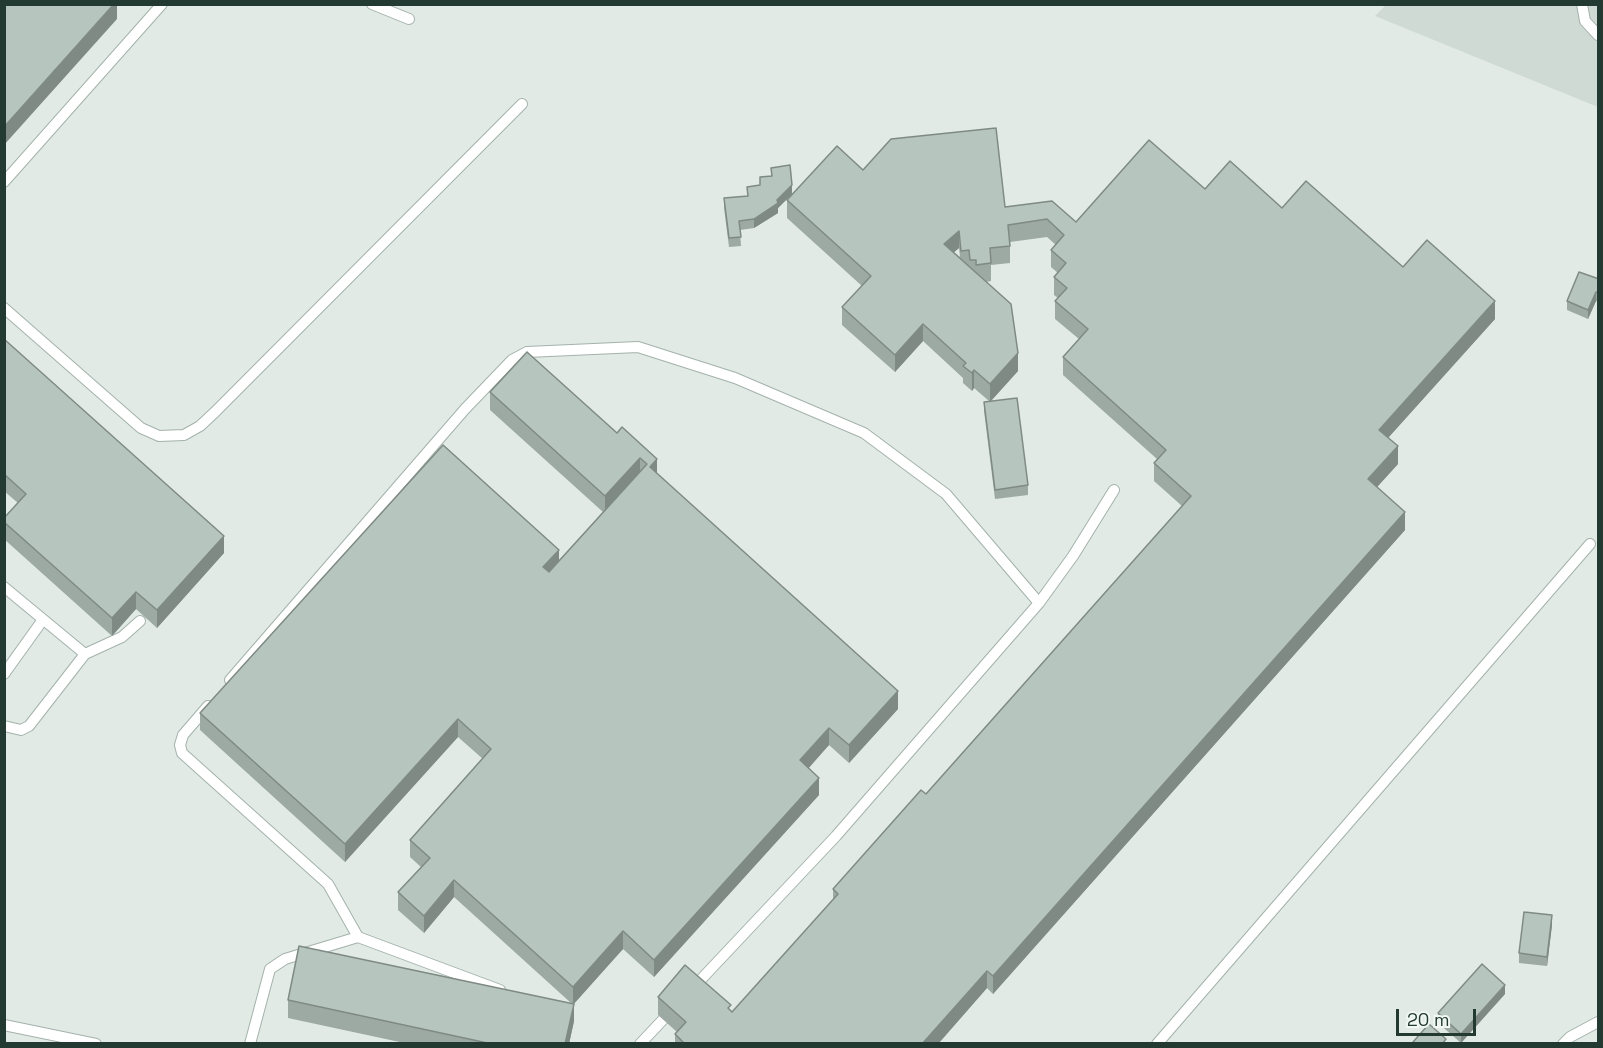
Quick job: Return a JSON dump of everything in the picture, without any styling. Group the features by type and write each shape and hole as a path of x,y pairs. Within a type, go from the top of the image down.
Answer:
{"lane":[{"path":"4,183 162,4"},
{"path":"372,4 409,19"},
{"path":"1582,4 1585,21 1599,35"},
{"path":"4,308 141,428 159,436 184,435 200,426 215,412 522,104"},
{"path":"358,937 328,884 188,760 180,745 183,735 450,427 512,360 527,352 638,347 735,378 864,433 946,494 1039,603"},
{"path":"640,1044 836,836 1039,603 1073,556 1114,490"},
{"path":"1157,1044 1590,544"},
{"path":"4,587 42,621 85,654"},
{"path":"4,674 42,621"},
{"path":"4,726 21,730 29,726 85,654 122,638 140,621"},
{"path":"250,1044 270,969 285,959 358,937 513,995"},
{"path":"1563,1044 1570,1037 1599,1022"},
{"path":"4,1025 96,1044"}],"shaded area":[{"path":"1386,5 1598,5 1598,107 1375,16"}],"building":[{"path":"4,4 114,4 4,127"},
{"path":"996,128 1005,207 1052,201 1076,222 1149,140 1205,189 1230,161 1282,208 1306,181 1403,267 1427,240 1495,301 1379,430 1398,446 1368,479 1405,512 993,976 987,971 922,1044 685,1044 675,1034 686,1022 658,997 685,965 731,1005 728,1008 732,1012 838,894 833,889 921,790 926,794 1191,496 1154,463 1166,450 1063,357 1088,329 1055,301 1067,288 1054,277 1066,263 1051,250 1064,235 1047,219 1008,225 1010,246 990,248 991,263 976,265 976,260 970,260 969,250 961,251 959,231 944,244 1011,304 1018,353 990,384 974,370 972,373 963,366 966,363 923,324 895,355 842,307 871,276 787,200 837,146 863,170 891,139"},
{"path":"790,165 792,185 777,200 778,203 754,219 739,221 741,237 729,238 724,198 748,196 747,187 760,185 760,177 772,176 771,168"},
{"path":"1579,272 1599,279 1599,293 1596,292 1588,310 1567,301"},
{"path":"4,339 224,536 157,610 136,592 112,618 4,522 4,518 26,494 4,474"},
{"path":"527,352 617,433 622,427 657,459 650,467 898,691 849,745 829,728 800,760 819,778 654,960 623,931 573,987 454,880 424,916 398,892 430,858 410,840 491,749 458,719 345,844 200,713 443,445 559,550 543,567 549,572 647,464 640,458 605,496 490,392"},
{"path":"1017,398 1028,485 995,490 984,402"},
{"path":"1524,912 1552,915 1547,957 1519,953"},
{"path":"299,946 574,1004 565,1044 492,1044 288,1000"},
{"path":"1482,964 1505,985 1461,1034 1438,1013"},
{"path":"1429,1024 1446,1039 1442,1044 1415,1044 1413,1042"}]}
